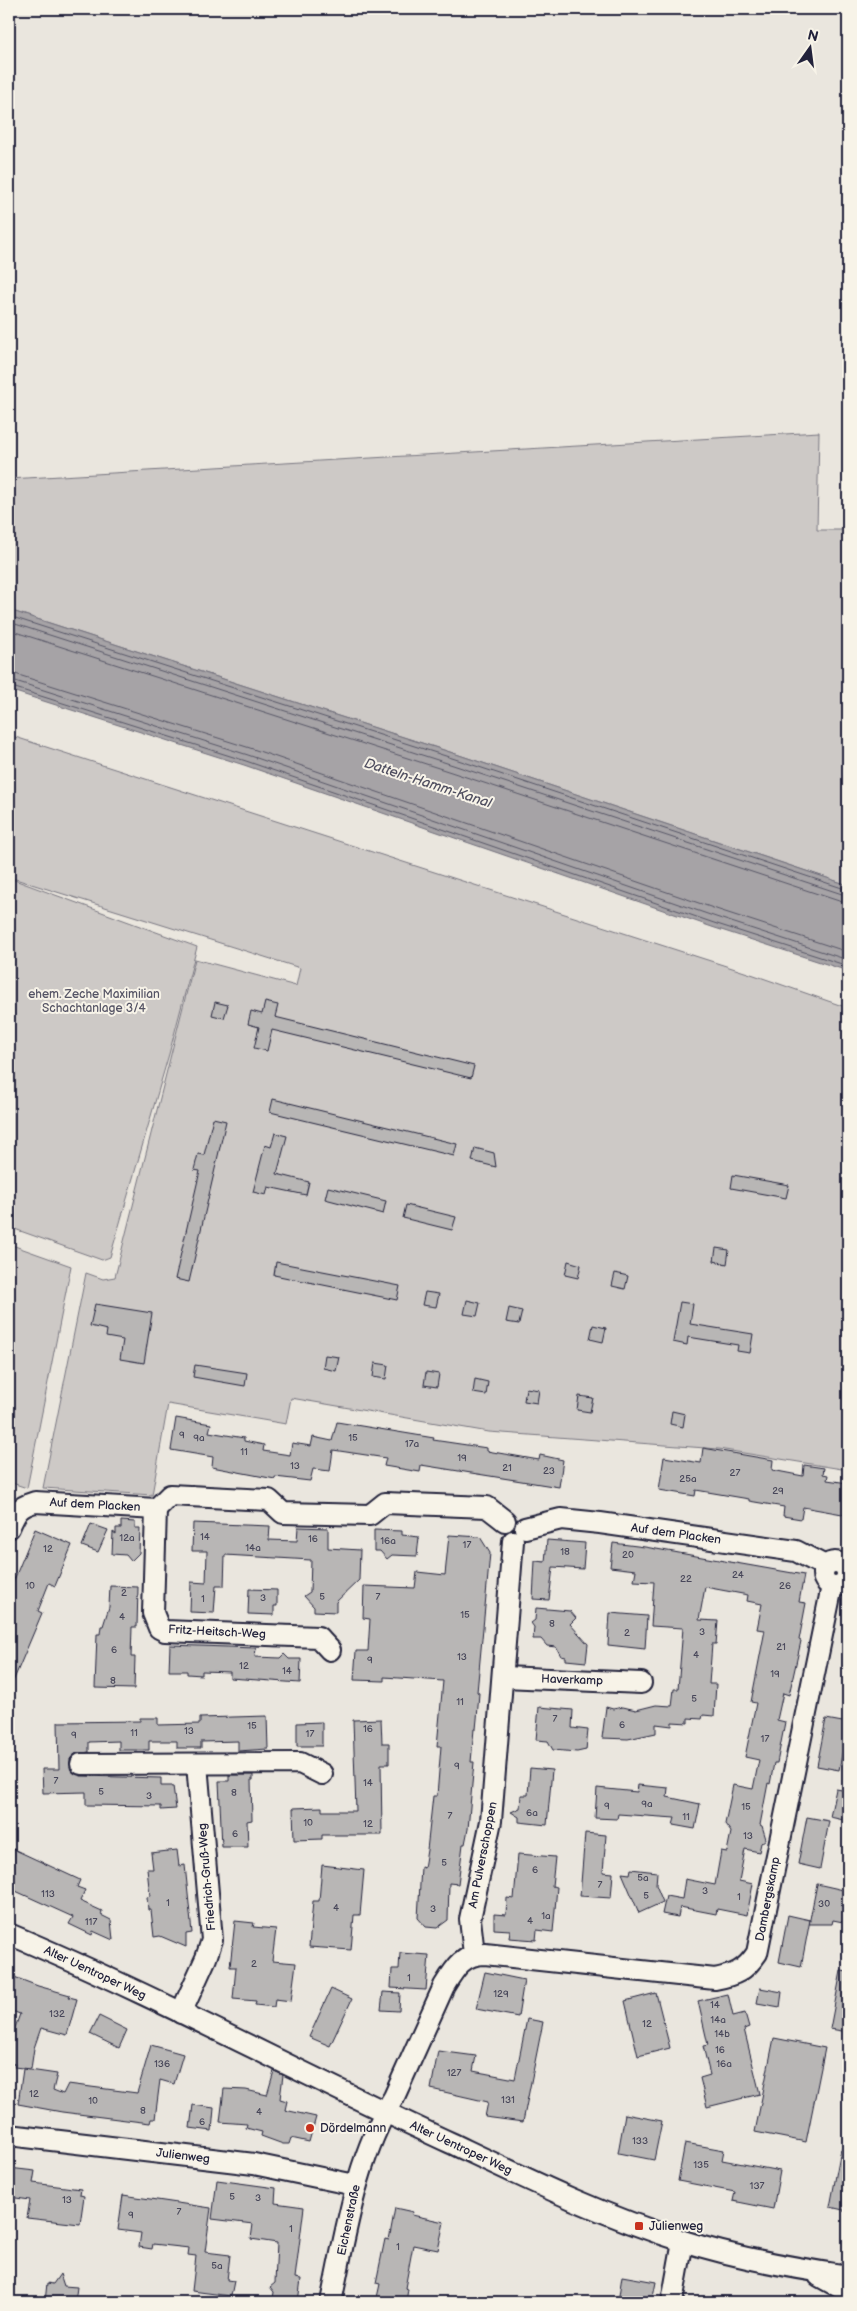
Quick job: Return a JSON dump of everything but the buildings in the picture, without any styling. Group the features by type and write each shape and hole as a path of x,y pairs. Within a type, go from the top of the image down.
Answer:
{"street":[{"name":"Auf dem Placken","path":"9,1528 15,1514 23,1506 35,1502 156,1509 170,1495 269,1500 283,1513 370,1515 385,1503 487,1507 505,1521 502,1526 502,1533 506,1538 561,1519 600,1523 796,1551 825,1566 834,1561 840,1562 846,1569 842,1578"},
{"name":"Fritz-Heitsch-Weg","path":"156,1509 153,1613 158,1628 165,1631 318,1637 330,1650"},
{"name":"Am Pulverschoppen","path":"474,1954 470,1919 491,1822 519,1534"},
{"name":"Dambergskamp","path":"474,1954 714,1979 742,1972 757,1953 842,1578"},
{"name":"Haverkamp","path":"504,1677 641,1683"},
{"path":"81,1764 300,1763 322,1774"},
{"name":"Friedrich-Gruß-Weg","path":"181,2013 206,1958 212,1940 197,1764"},
{"name":"Alter Uentroper Weg","path":"9,1934 181,2013 384,2112 571,2199 683,2242 731,2255 848,2276"},
{"path":"384,2112 394,2097 454,1969 464,1958 474,1954"},
{"name":"Eichenstraße","path":"331,2302 356,2186 384,2112"},
{"name":"Julienweg","path":"9,2135 254,2164 356,2186"},
{"path":"672,2302 683,2242"},
{"path":"808,2270 848,2292"}],"green space":[{"path":"819,432 817,530 848,530 848,885 456,754 9,610 9,479"},
{"path":"9,735 754,975 848,1008 848,1470 719,1449 489,1432 291,1398 286,1424 168,1404 152,1495 43,1488 86,1273 103,1279 115,1277 195,959 296,986 300,968 9,877"},
{"name":"ehem. Zeche Maximilian Schachtanlage 3/4","path":"9,878 197,947 169,1054 110,1257 102,1260 9,1227"},
{"path":"9,1244 71,1266 27,1488 9,1482"}],"water":[{"name":"Datteln-Hamm-Kanal","path":"9,610 456,754 848,885 848,971 712,927 244,765 9,690"}],"place":[{"name":"Dördelmann","path":"310,2128"},
{"name":"Julienweg","path":"639,2226"}]}
